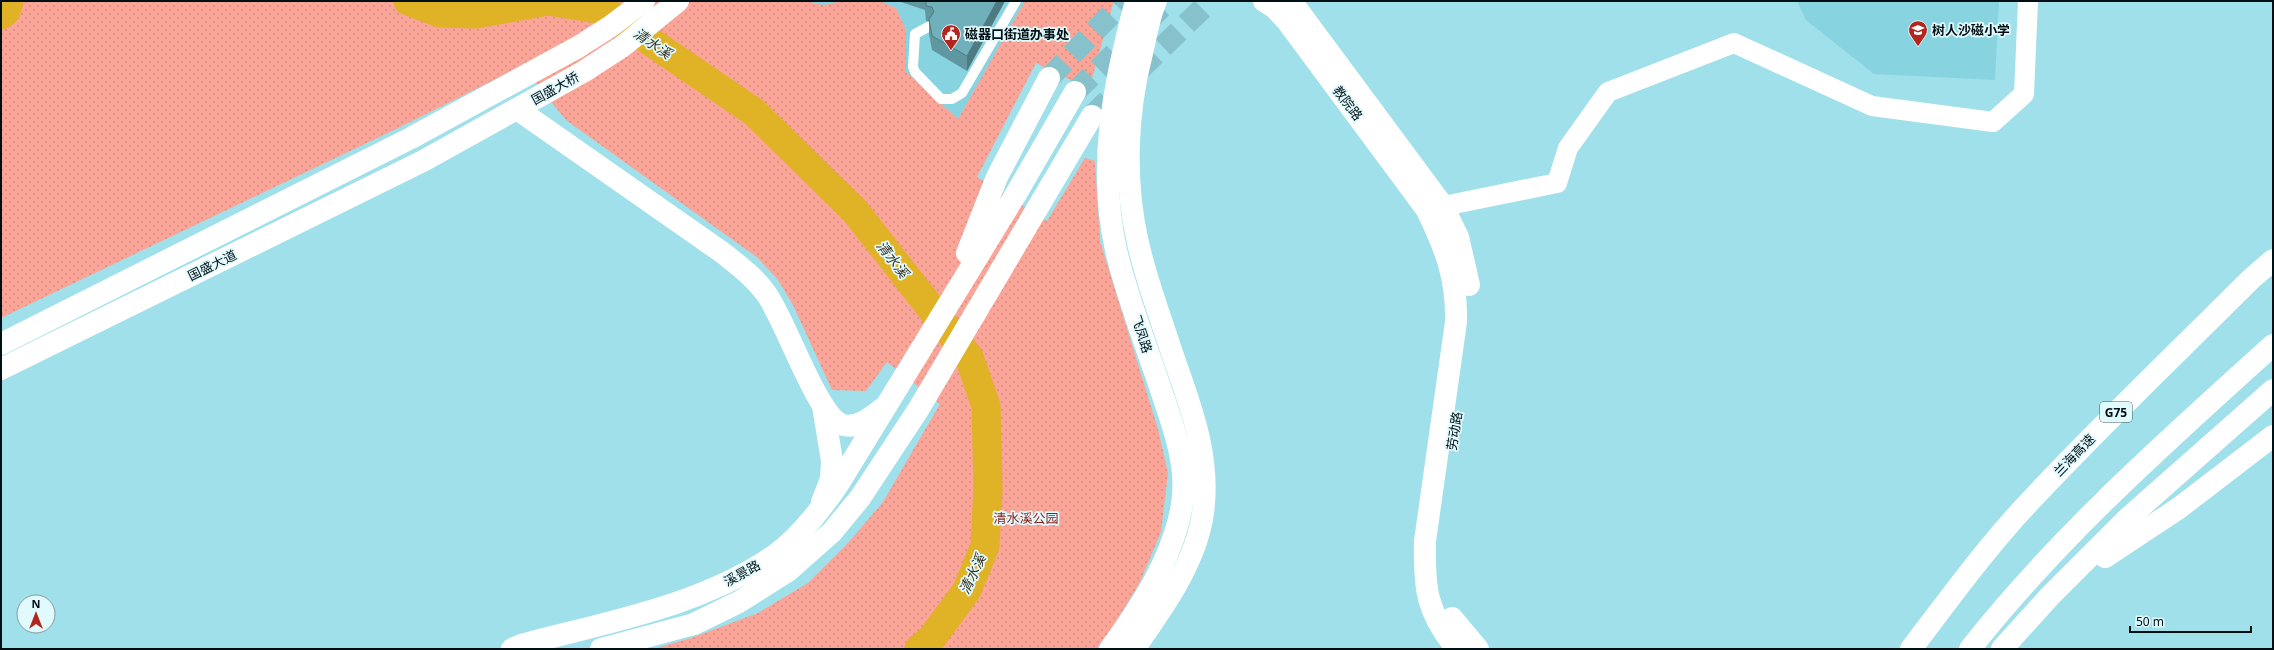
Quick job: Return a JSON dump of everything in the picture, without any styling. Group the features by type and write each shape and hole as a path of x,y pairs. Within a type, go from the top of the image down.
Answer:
{"main road":[{"name":"国盛大桥","path":"411,138 578,47 611,26 644,1"},
{"name":"国盛大桥","path":"422,161 583,72 623,46 678,1"},
{"name":"飞凤路","path":"1110,649 1131,619 1174,539 1182,509 1183,488 1181,460 1175,430 1125,282 1116,250 1110,211 1107,169 1114,91 1136,1"},
{"name":"飞凤路","path":"1134,649 1167,601 1195,544 1202,514 1205,487 1204,458 1197,428 1146,276 1131,207 1129,169 1131,118 1139,65 1156,1"},
{"name":"教院路","path":"1264,1 1275,8 1287,21 1435,208"},
{"name":"教院路","path":"1291,1 1435,208"},
{"path":"947,305 997,177 1049,78"},
{"path":"947,305 1016,194 1075,92"},
{"path":"517,109 723,253 747,272 766,292 779,313 823,406 834,420 844,425 855,425 869,420 891,398"},
{"name":"溪景路","path":"600,649 694,624 739,602 788,572 832,532 860,498 918,410 1040,207 1092,116"},
{"name":"国盛大道","path":"1,344 411,138"},
{"name":"国盛大道","path":"1,369 422,161"},
{"name":"劳动路","path":"1435,208 1441,239 1451,267 1456,295 1456,322 1424,541 1426,590 1432,611 1442,632 1457,649"},
{"name":"劳动路","path":"1435,208 1458,237 1466,267 1470,294 1470,324 1437,543 1436,568 1438,588 1445,607 1456,624 1478,649"},
{"path":"2251,279 2273,255"},
{"name":"兰海高速","path":"1911,649 1968,573 2032,499 2251,279 2273,260"},
{"name":"溪景路","path":"512,649 686,600 728,581 775,554 818,514 839,483 947,305"},
{"path":"1970,649 1994,619 2094,511 2273,345"},
{"path":"2002,649 2050,596 2127,519 2273,390"},
{"path":"818,514 831,479 832,461 823,406"},
{"path":"2050,596 2135,535 2179,508 2270,438"}],"street":[{"path":"1435,208 1557,183 1568,148 1608,92 1734,43 1872,106 1994,122 2024,94 2028,1"}],"lane":[{"path":"928,27 915,34 913,67 917,77 941,98 946,100 962,93 997,25 1016,1"}],"shaded area":[{"path":"806,1 841,1 824,5"},
{"name":"磁器口街道办事处","path":"880,1 1025,1 958,119 906,72 906,30 896,8"},
{"name":"树人沙磁小学","path":"1797,1 1999,1 1995,80 1874,74 1806,20"}],"green space":[{"name":"清水溪公园","path":"1,1 806,1 824,5 841,1 880,1 896,8 906,30 906,72 958,119 1025,1 1114,1 1089,89 1036,63 977,177 1047,221 1085,158 1095,161 1100,241 1158,429 1168,473 1161,532 1140,582 1107,637 1096,649 653,649 691,638 758,613 808,583 848,543 883,502 940,404 887,362 866,391 832,390 793,305 778,280 758,258 566,120 522,66 398,128 1,318"}],"building":[{"path":"926,1 997,1 967,56 932,36 929,19 934,12 932,7 926,6"}],"waterway":[{"name":"清水溪","path":"1,15 6,11 9,1"},
{"name":"清水溪","path":"408,1 440,13 476,14 547,1"},
{"name":"清水溪","path":"548,1 604,10 754,112 855,211 969,357 986,406 988,488 985,546 967,590 932,638 919,649"}],"tunnel":[{"path":"1049,78 1124,1"},
{"path":"1075,92 1168,1"},
{"path":"1092,116 1210,1"}],"place":[{"name":"树人沙磁小学","path":"1918,47"},
{"name":"磁器口街道办事处","path":"951,51"}]}
